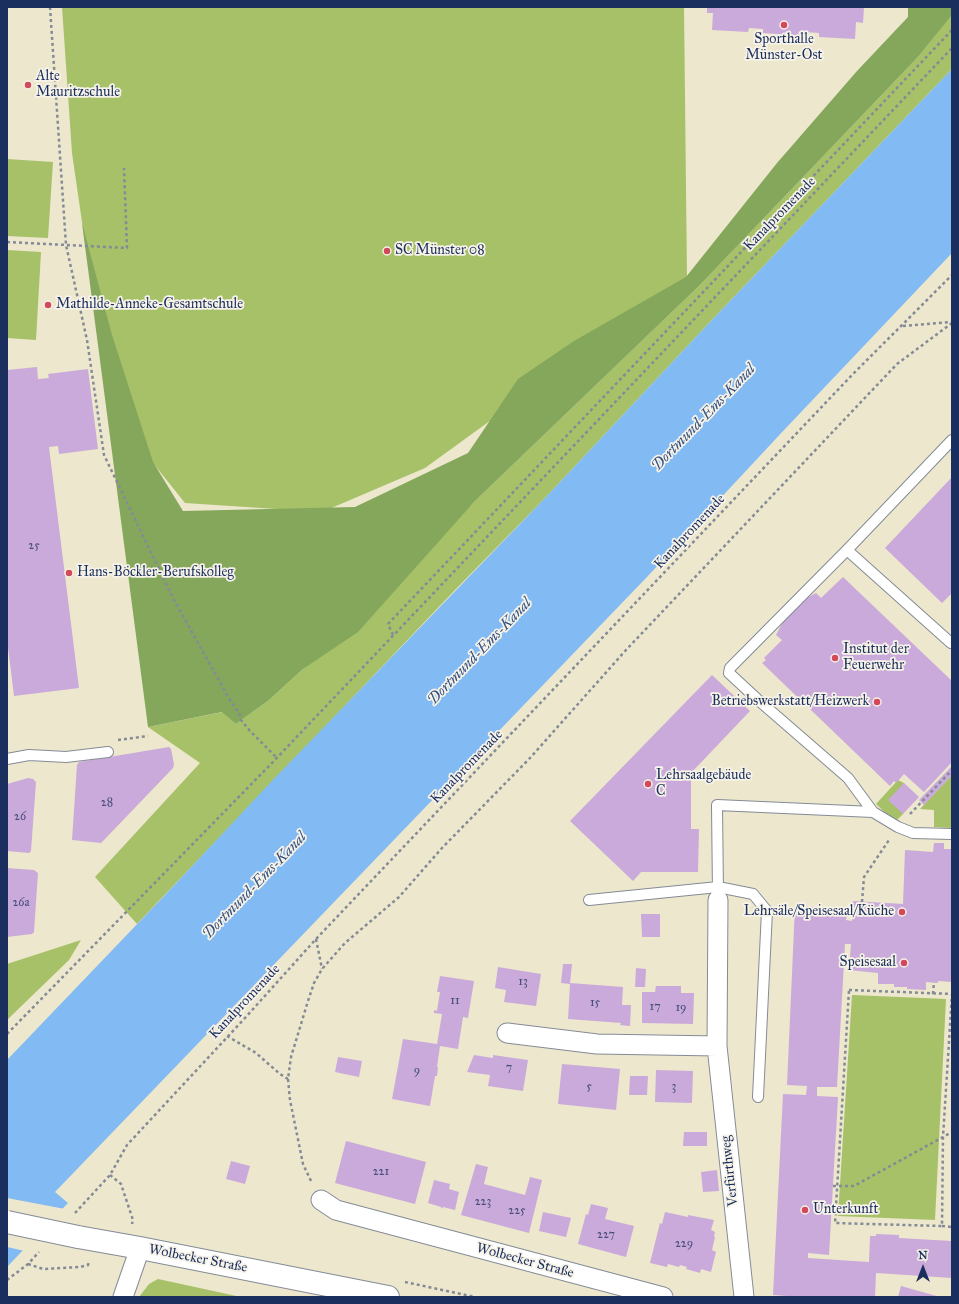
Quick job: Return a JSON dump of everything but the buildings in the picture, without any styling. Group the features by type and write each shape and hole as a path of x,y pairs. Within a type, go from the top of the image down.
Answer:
{"main road":[{"name":"Wolbecker Straße","path":"7,1222 388,1297"}],"street":[{"name":"Verfürthweg","path":"718,893 717,1046 744,1297"},
{"path":"507,1033 597,1044 717,1046"},
{"name":"Wolbecker Straße","path":"321,1200 336,1210 663,1297"},
{"path":"123,1297 140,1248"}],"lane":[{"path":"952,440 847,550 730,668 729,673 848,778 873,812 898,827 913,833 952,834"},
{"path":"847,550 951,643 952,642"},
{"path":"7,759 29,755 66,756 108,752"},
{"path":"718,893 718,805 873,812"},
{"path":"589,900 718,893 753,894 767,911 758,1097"}],"path":[{"path":"50,7 66,244 87,340 104,455 173,598 227,695 240,715 241,720 277,758"},
{"path":"393,635 388,624 952,30"},
{"name":"Kanalpromenade","path":"7,1034 131,909 277,758 952,48"},
{"path":"7,242 127,248 124,168"},
{"name":"Kanalpromenade","path":"74,1214 110,1175 127,1145 316,939 852,375 903,326 952,275"},
{"path":"903,326 952,322"},
{"path":"321,1200 303,1164 290,1100 288,1079 291,1056 308,1001 314,983 322,969 345,943 399,896 442,848 530,758 632,644 896,364 952,322"},
{"path":"316,939 322,969"},
{"path":"933,994 934,982"},
{"path":"942,1226 943,1137 952,994 849,990 835,1222 952,1227"},
{"path":"227,1036 256,1053 288,1079"},
{"path":"833,1186 854,1186 952,1132"},
{"path":"110,1175 121,1184 133,1220"},
{"path":"7,1280 28,1264 44,1247"},
{"path":"28,1264 43,1269 80,1267"}],"green space":[{"name":"SC Münster 08","path":"62,7 684,7 687,278 425,468 322,512 185,503 109,408 72,153"},
{"path":"908,7 951,7 951,16 918,57 699,286 474,502 358,632 303,669 269,700 236,724 222,712 148,727 82,223 112,335 153,462 183,511 355,507 468,453 518,379 574,341 686,277 777,163 857,71 908,17"},
{"path":"952,14 952,69 709,323 546,497 454,591 137,924 95,877 200,763 148,727 223,712 236,724 269,700 303,669 699,286 918,57"},
{"path":"7,159 53,162 48,238 7,236"},
{"path":"7,250 41,252 36,340 7,338"},
{"path":"952,775 952,828 934,827 934,810 920,809"},
{"path":"898,780 904,783 903,814 895,822 876,804"},
{"path":"81,940 69,960 7,1020 7,964"},
{"path":"852,995 946,999 935,1220 838,1216"},
{"path":"158,1279 241,1297 139,1297 149,1284"}],"water":[{"name":"Dortmund-Ems-Kanal","path":"952,69 952,253 646,578 55,1192 68,1203 7,1267 7,1060 270,783 546,497 709,323"}],"pier":[{"path":"7,1198 65,1209 25,1251 7,1247"}],"place":[{"name":"Sporthalle Münster-Ost","path":"784,25"},
{"name":"Alte Mauritzschule","path":"28,85"},
{"name":"SC Münster 08","path":"387,251"},
{"name":"Mathilde-Anneke-Gesamtschule","path":"48,305"},
{"name":"Hans-Böckler-Berufskolleg","path":"69,573"},
{"name":"Institut der Feuerwehr","path":"835,658"},
{"name":"Betriebswerkstatt/Heizwerk","path":"877,702"},
{"name":"Lehrsaalgebäude C","path":"648,784"},
{"name":"Lehrsäle/Speisesaal/Küche","path":"902,912"},
{"name":"Speisesaal","path":"904,963"},
{"name":"Unterkunft","path":"805,1210"}]}
